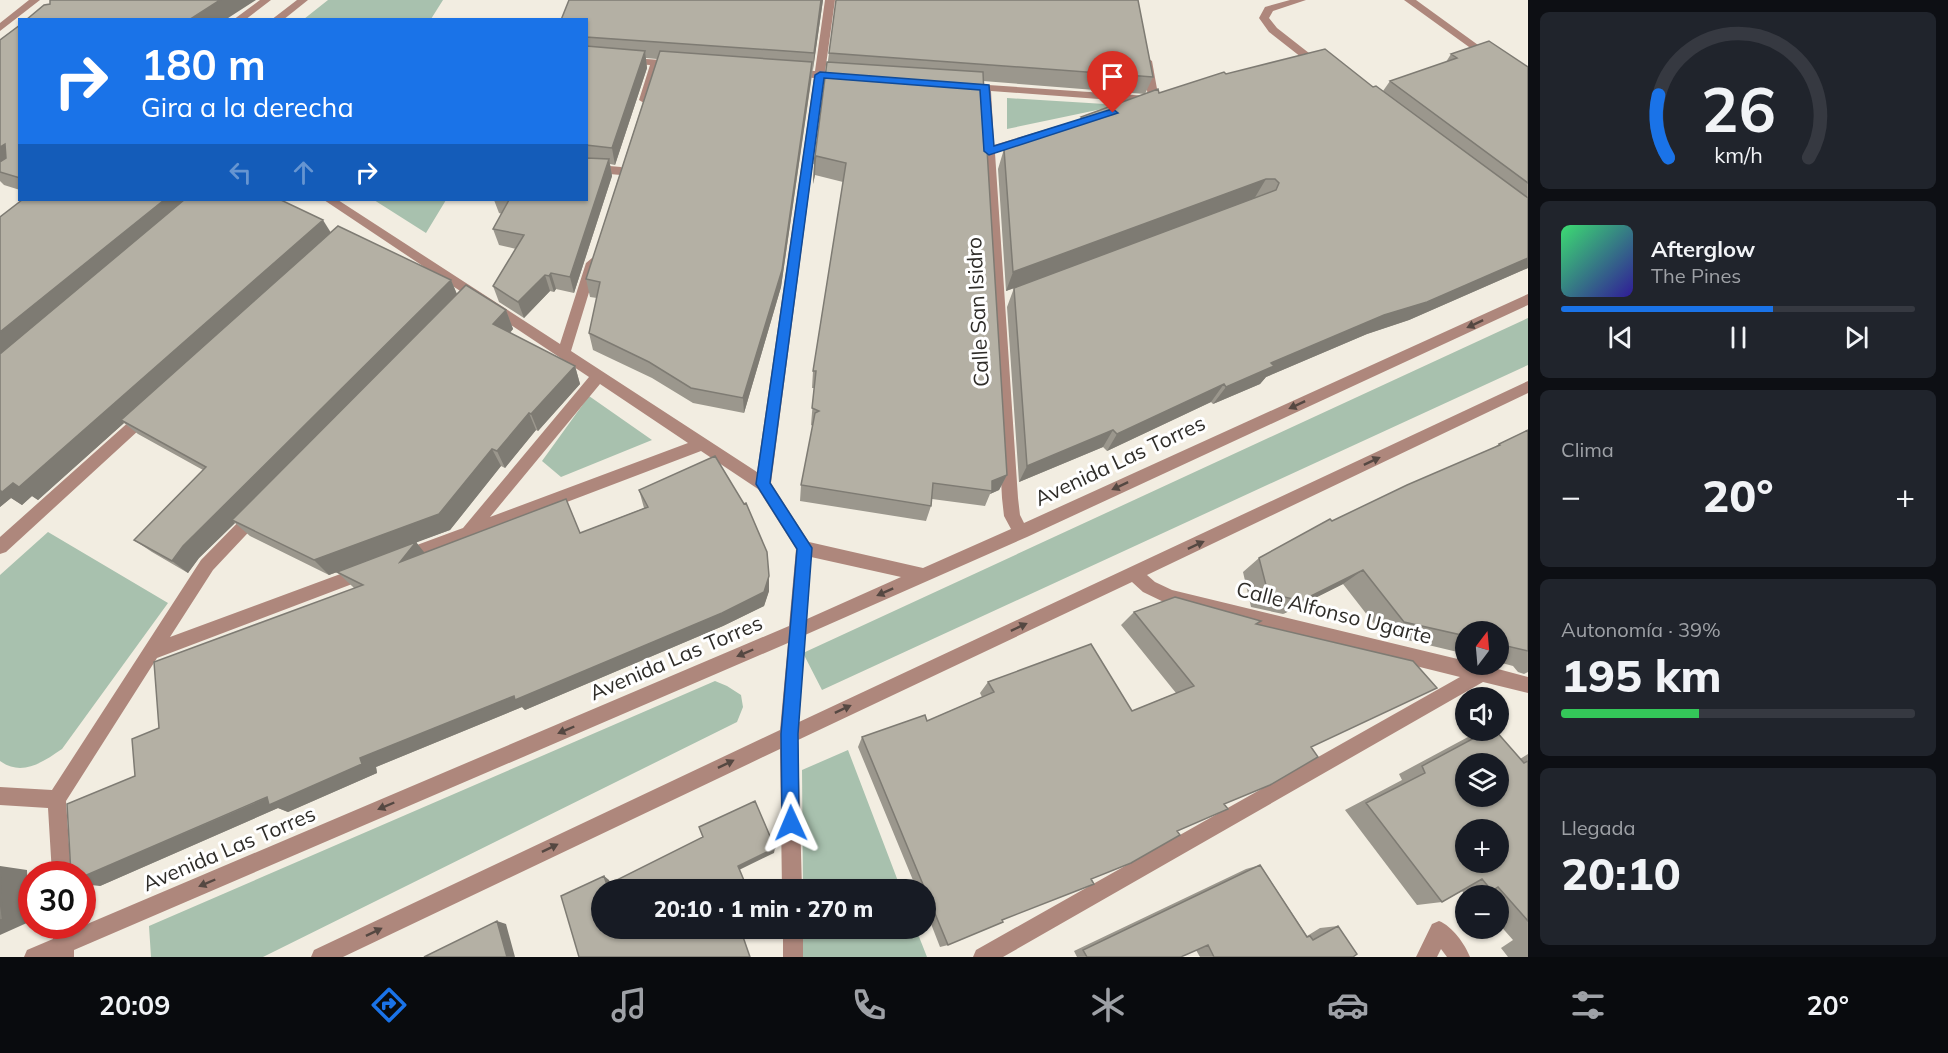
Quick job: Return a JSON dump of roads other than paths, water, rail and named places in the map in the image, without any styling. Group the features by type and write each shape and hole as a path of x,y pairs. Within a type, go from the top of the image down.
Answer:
{"street":[{"path":"241,18 266,0"},
{"path":"279,18 303,0"},
{"path":"763,484 830,0"},
{"path":"1301,0 1269,9 1264,18 1273,30 1329,74"},
{"path":"1413,2 1431,0"},
{"path":"0,28 32,1 41,10"},
{"path":"1413,2 1500,64"},
{"path":"1144,44 1154,100"},
{"path":"588,58 691,65"},
{"path":"639,117 656,63"},
{"path":"785,72 855,77"},
{"path":"950,84 1154,100"},
{"name":"Calle San Isidro","path":"985,87 1004,300 1010,498 1012,516 1021,532"},
{"path":"1121,110 1154,100"},
{"path":"989,151 1088,120"},
{"path":"588,168 621,171"},
{"path":"331,201 357,224 468,297 564,353 763,484 804,548 789,734 792,879"},
{"path":"564,353 596,250"},
{"name":"Avenida Las Torres","path":"34,957 64,942 799,630 1021,532 1528,299"},
{"path":"468,533 598,376"},
{"path":"321,957 1528,387"},
{"path":"0,547 159,404"},
{"path":"149,653 702,444"},
{"path":"60,861 57,799 207,565 265,505"},
{"path":"804,548 923,575"},
{"name":"Calle Alfonso Ugarte","path":"1134,574 1149,586 1170,597 1455,666"},
{"path":"983,957 1479,675"},
{"name":"Calle Alfonso Ugarte","path":"1490,675 1528,686"},
{"path":"0,796 57,799"},
{"path":"1426,957 1439,931 1460,957"},
{"path":"793,939 793,957"}]}
